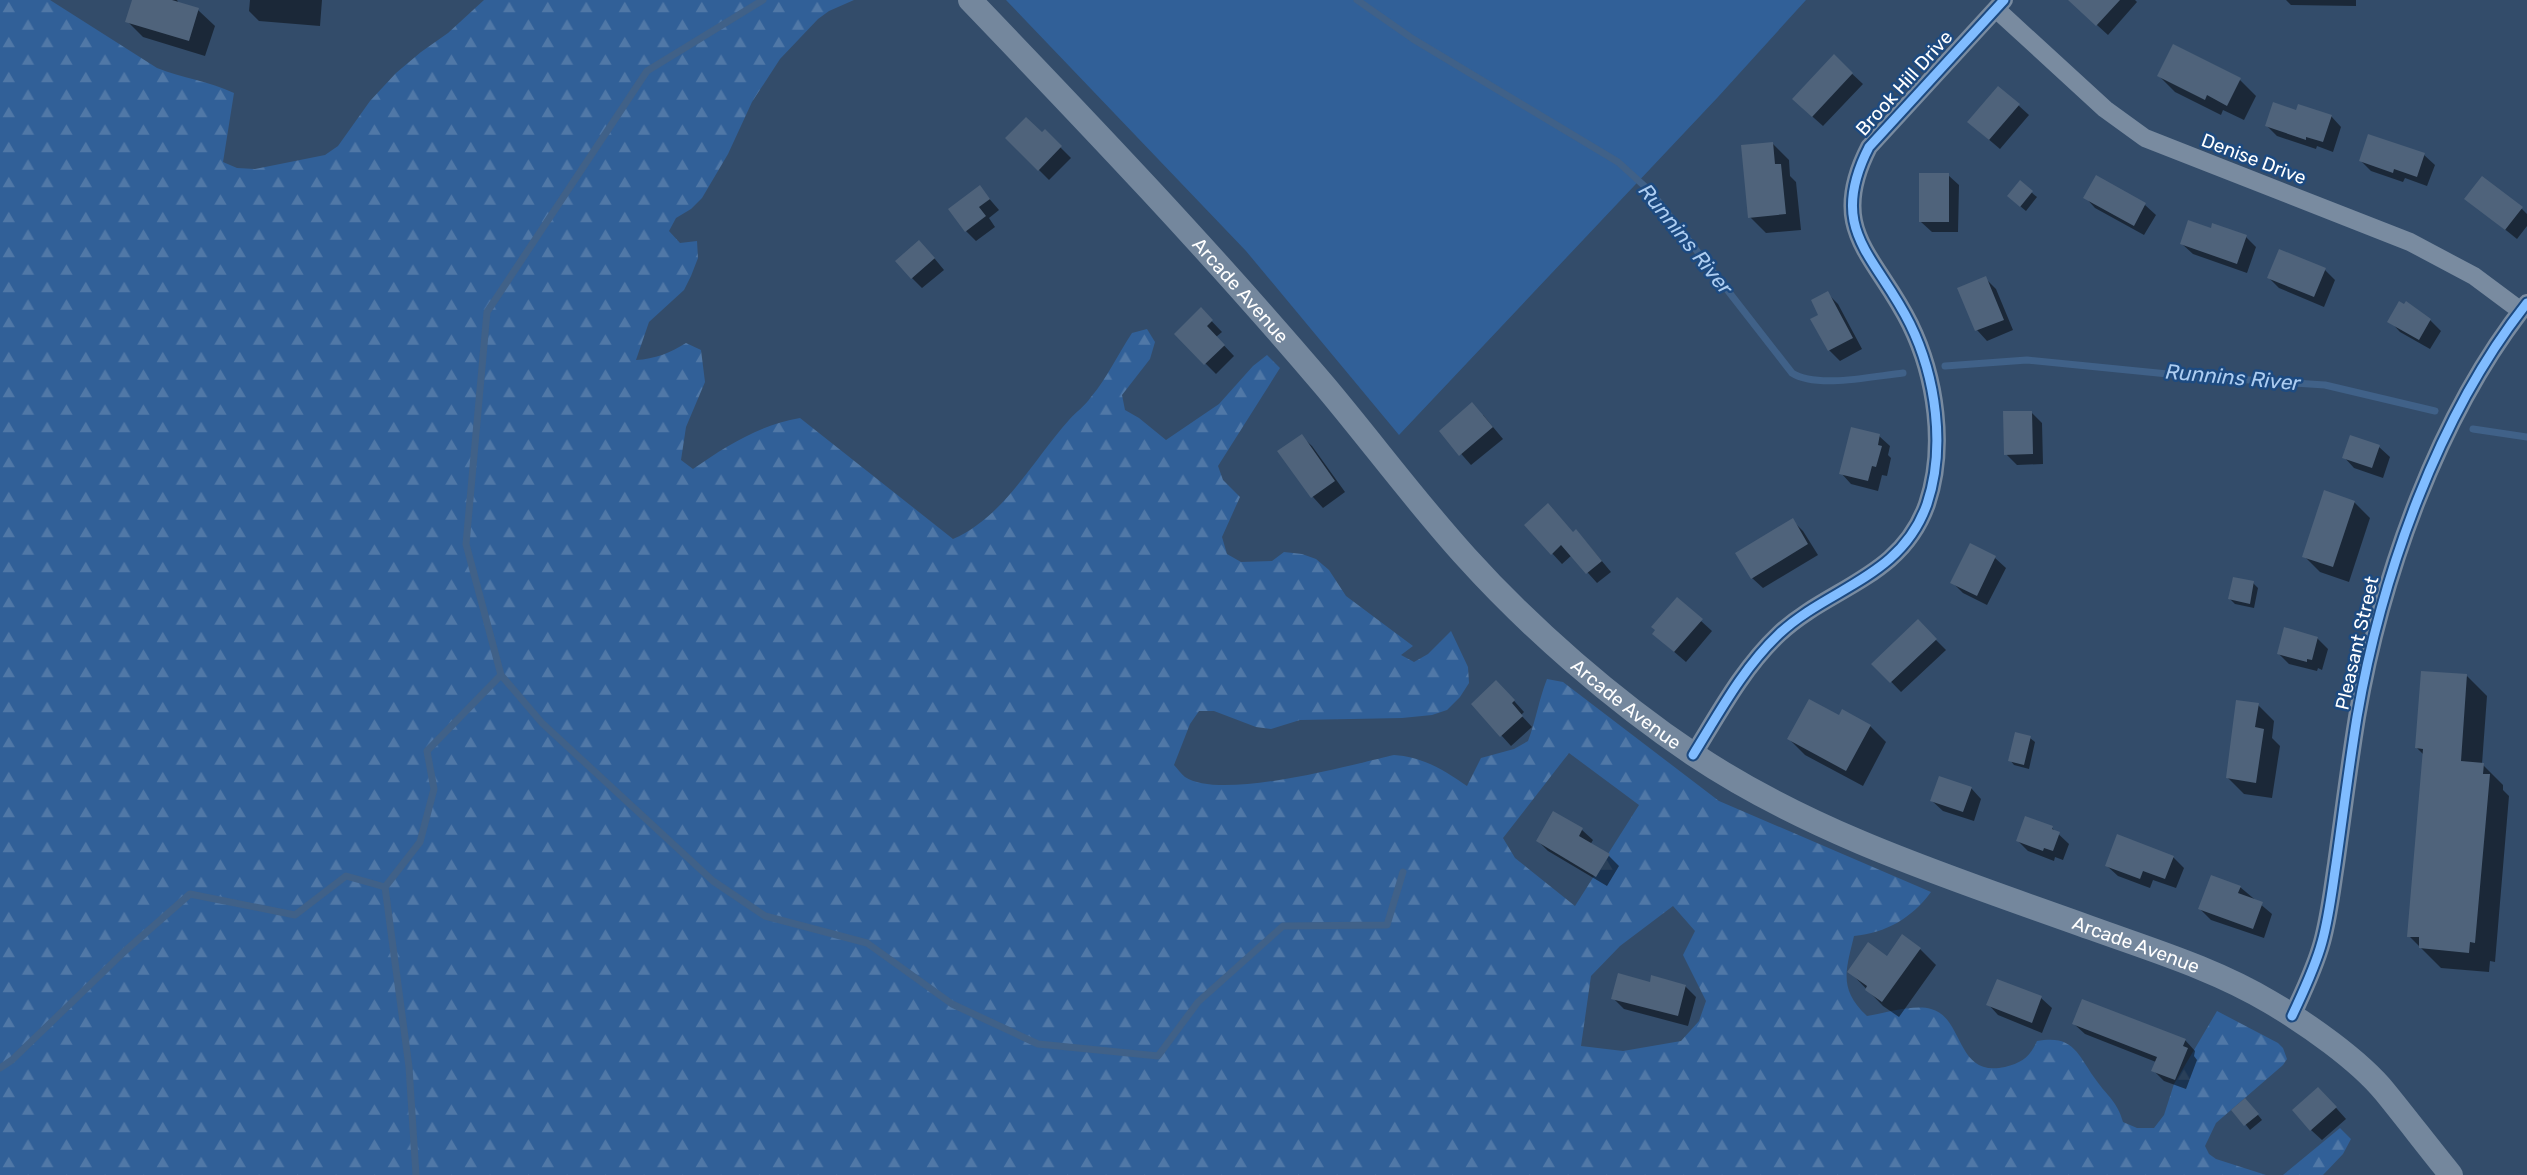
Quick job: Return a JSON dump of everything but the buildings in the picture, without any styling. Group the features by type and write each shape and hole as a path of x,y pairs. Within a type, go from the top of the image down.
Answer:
{"main road":[{"name":"Arcade Avenue","path":"970,0 1201,244 1326,387 1466,558 1587,672 1642,717 1693,755 1776,803 1836,832 1954,879 2209,972 2249,991 2292,1016 2358,1066 2385,1092 2451,1175"}],"street":[{"name":"Brook Hill Drive","path":"1693,755 1758,654 1802,615 1872,575 1889,561 1916,526 1926,507 1936,452 1931,390 1911,326 1872,265 1856,231 1852,210 1853,190 1858,168 1869,147 2000,5"},
{"name":"Denise Drive","path":"2000,5 2105,109 2145,138 2410,242 2474,276 2524,307"},
{"name":"Pleasant Street","path":"2292,1016 2322,943 2358,715 2374,638 2394,563 2442,444 2469,392 2524,307"}],"green space":[{"path":"0,0 50,0 157,68 234,93 223,162 237,168 255,169 325,155 338,146 370,101 396,73 448,33 484,0 854,0 818,19 780,59 752,102 728,154 702,198 676,218 669,231 680,243 697,241 698,258 684,290 649,322 636,360 662,355 686,343 701,350 705,382 686,427 681,460 693,469 744,437 800,418 953,539 988,517 1017,486 1097,390 1132,333 1147,329 1155,342 1150,359 1122,395 1125,410 1166,440 1219,404 1253,366 1267,355 1280,368 1218,466 1223,480 1240,497 1222,537 1227,554 1241,562 1272,561 1284,552 1316,559 1329,570 1346,596 1413,646 1401,655 1414,662 1428,654 1451,631 1468,667 1469,683 1447,710 1432,715 1300,720 1271,729 1256,727 1214,711 1199,711 1190,724 1174,765 1185,777 1203,783 1256,783 1318,773 1394,755 1433,765 1467,786 1481,758 1514,749 1528,741 1547,679 1563,682 1719,801 1931,892 1907,917 1897,923 1877,932 1854,936 1847,969 1848,988 1867,1016 1908,1008 1931,1009 1950,1023 1969,1056 1977,1064 1989,1068 2016,1064 2028,1055 2037,1041 2059,1041 2067,1044 2074,1048 2115,1104 2123,1122 2137,1128 2154,1128 2164,1115 2174,1084 2217,1011 2278,1043 2287,1059 2216,1123 2205,1146 2209,1154 2216,1159 2266,1175 0,1175","holes":["1569,753 1639,805 1575,906 1515,858 1503,838","1673,906 1695,931 1683,955 1706,1001 1699,1021 1681,1041 1623,1051 1581,1046 1591,976 1620,946"]},
{"path":"1006,0 1806,0 1399,435 1246,251"},
{"path":"2340,1128 2351,1139 2343,1154 2323,1175 2283,1175"}],"waterway":[{"path":"763,0 647,71 487,312 466,544 501,675 542,723 713,881 765,916 867,943 952,1004 1038,1044 1158,1056 1198,1002 1283,926 1387,925 1403,872"},
{"name":"Runnins River","path":"1357,0 1413,39 1618,162 1651,192 1792,373 1803,378 1830,381 1903,373"},
{"name":"Runnins River","path":"1945,366 2027,360 2188,376 2325,385 2435,411"},
{"name":"Runnins River","path":"2473,429 2527,437"},
{"path":"416,1175 409,1067 385,887 420,842 434,789 427,751 501,675"},
{"path":"0,1068 12,1060 125,951 190,894 295,915 346,876 385,887"}],"cycle path":[{"path":"1693,755 1732,692 1766,647 1799,618 1882,565 1900,549 1915,529 1927,504 1936,460 1937,436 1932,389 1910,324 1861,241 1854,222 1852,200 1857,176 1869,147 2004,0"},
{"path":"2292,1016 2312,971 2324,933 2357,717 2381,609 2398,554 2440,446 2466,395 2495,347 2527,303"}]}
